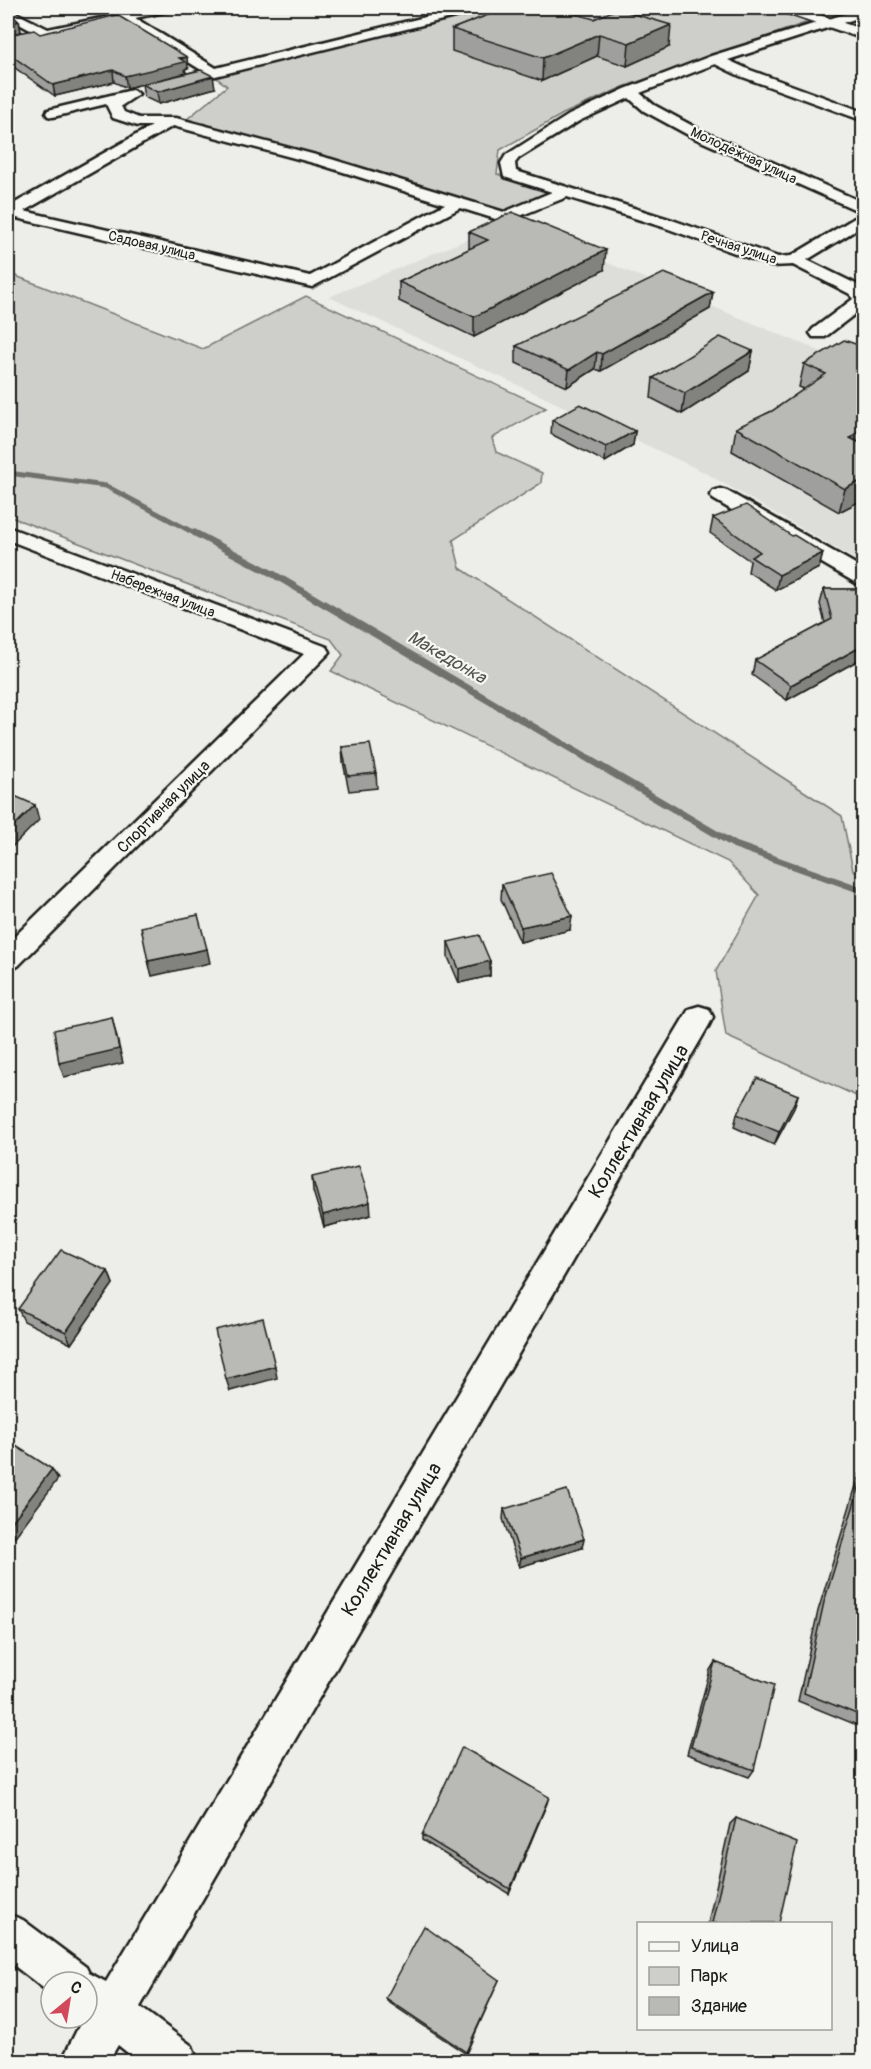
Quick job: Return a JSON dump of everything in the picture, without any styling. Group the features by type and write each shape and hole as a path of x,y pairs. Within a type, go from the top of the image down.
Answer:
{"street":[{"path":"8,41 165,8"},
{"path":"53,113 474,8"},
{"path":"786,8 864,35"},
{"path":"630,92 716,59 864,12"},
{"path":"8,13 46,33"},
{"path":"124,17 214,72"},
{"path":"716,59 746,73 864,117"},
{"path":"143,91 113,105 118,115 138,122 171,121 326,162 505,217 566,192"},
{"name":"Речная улица","path":"630,92 574,118 513,155 508,163 508,174 669,224 777,262 795,260 857,291 862,300 819,333 837,342"},
{"name":"Молодёжная улица","path":"630,92 649,108 696,134 864,209"},
{"name":"Садовая улица","path":"9,211 171,121"},
{"name":"Садовая улица","path":"9,211 312,282 458,203"},
{"path":"795,260 864,219"},
{"path":"720,495 864,578"},
{"name":"Набережная улица","path":"8,533 319,652"},
{"name":"Спортивная улица","path":"8,959 319,652"},
{"name":"Коллективная улица","path":"99,2003 699,1017"},
{"path":"8,1935 55,1970"},
{"path":"99,2003 176,2061"},
{"name":"Коллективная улица","path":"83,2061 92,2030"}],"shaded area":[{"path":"509,222 863,369 863,564 704,472 329,297"}],"green space":[{"path":"486,8 768,8 808,22 623,87 563,114 500,150 497,174 551,193 504,212 370,171 186,120 227,86 214,76"},
{"path":"8,273 203,349 306,296 546,408 492,438 496,452 542,473 541,483 453,540 460,568 842,816 853,870 863,875 863,1099 726,1036 716,971 759,895 728,862 331,671 343,655 331,639 8,516"}],"building":[{"path":"506,8 555,8 594,19 617,9 671,25 629,43 599,34 543,58 452,29"},
{"path":"8,14 19,21 8,24"},
{"path":"117,15 187,57 179,58 185,62 125,76 113,70 53,85 8,53 8,35 34,30 40,34"},
{"path":"201,70 213,76 157,92 142,84"},
{"path":"512,212 606,250 474,317 399,282 488,240 469,232"},
{"path":"664,273 713,292 602,354 597,352 569,370 516,346"},
{"path":"720,337 753,351 685,393 653,378"},
{"path":"844,340 864,347 864,426 850,438 864,445 864,479 845,489 736,428 772,411 826,374 804,364"},
{"path":"580,404 635,431 606,447 552,420"},
{"path":"746,505 792,536 794,535 823,553 779,575 751,557 760,552 713,518"},
{"path":"824,589 864,589 864,645 791,685 755,660 832,619"},
{"path":"370,744 376,773 348,776 342,747"},
{"path":"8,793 35,805 8,832"},
{"path":"551,873 572,916 521,927 502,884"},
{"path":"198,915 207,949 148,961 141,927"},
{"path":"479,935 490,961 459,969 448,942"},
{"path":"112,1017 119,1049 59,1063 54,1030"},
{"path":"757,1078 798,1095 779,1132 737,1114"},
{"path":"359,1166 370,1202 323,1215 312,1177"},
{"path":"61,1250 108,1271 66,1332 18,1309"},
{"path":"263,1318 275,1366 226,1379 215,1330"},
{"path":"8,1441 52,1469 8,1527"},
{"path":"864,1472 864,1717 804,1693 824,1602"},
{"path":"567,1490 584,1539 521,1558 504,1509"},
{"path":"715,1662 774,1685 754,1770 691,1747"},
{"path":"462,1747 549,1797 510,1889 422,1835"},
{"path":"736,1818 797,1843 779,1922 712,1922"},
{"path":"424,1926 499,1980 466,2052 386,1998"}],"waterway":[{"name":"Македонка","path":"8,473 106,486 198,535"},
{"name":"Македонка","path":"195,533 273,574 735,845 864,891"}]}
